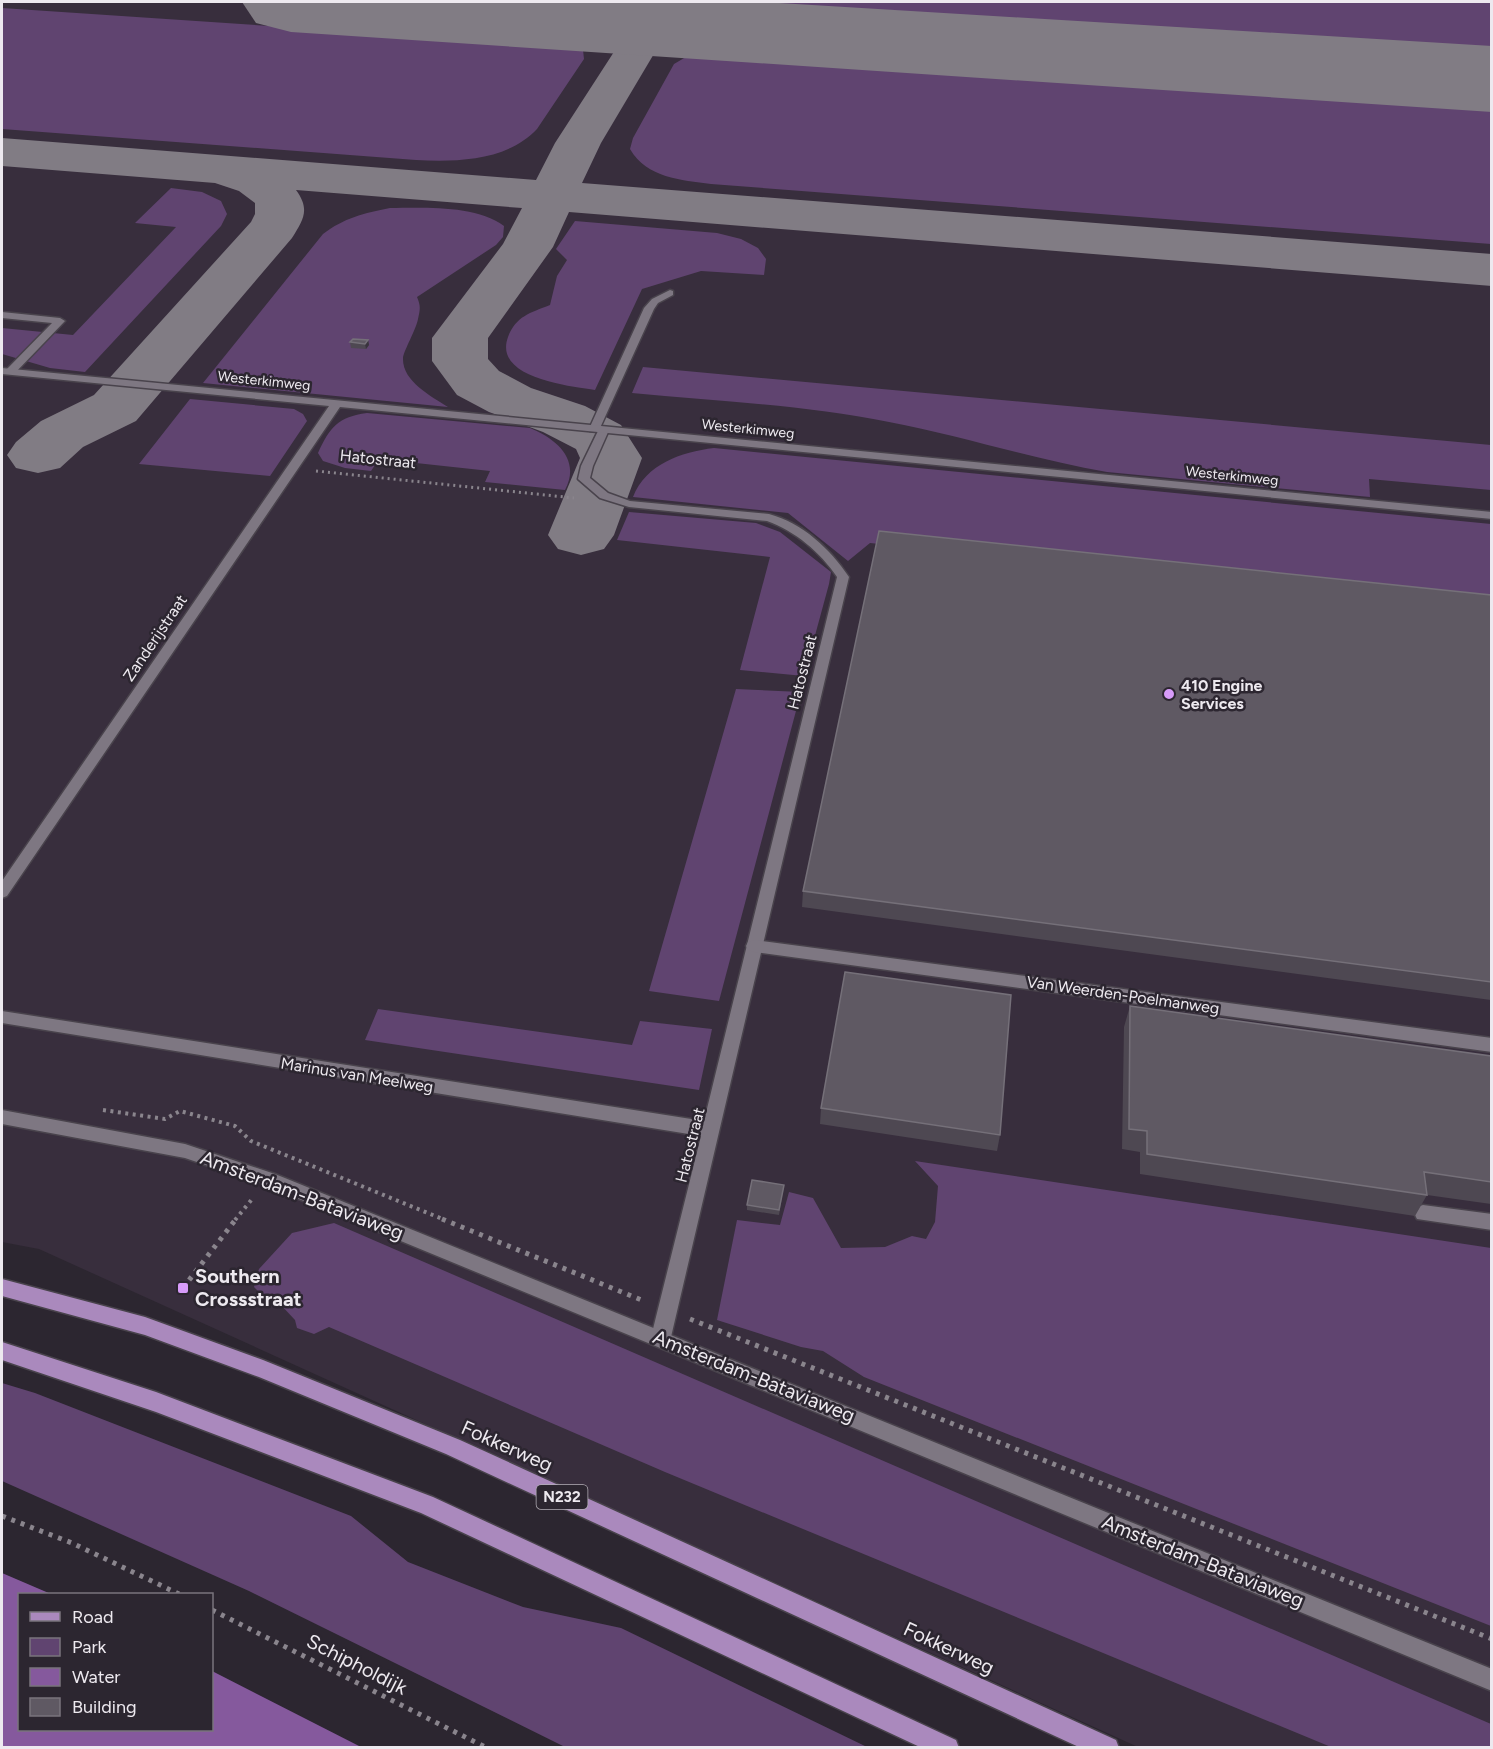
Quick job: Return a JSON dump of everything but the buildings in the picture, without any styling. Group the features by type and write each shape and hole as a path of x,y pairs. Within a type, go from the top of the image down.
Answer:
{"main road":[{"name":"Fokkerweg","path":"2,1288 145,1326 263,1369 453,1447 1108,1748"},
{"path":"2,1351 156,1402 426,1504 948,1748"}],"street":[{"path":"599,429 649,308 655,301 670,293"},
{"path":"2,315 60,321 6,371"},
{"name":"Westerkimweg","path":"6,371 1491,516"},
{"name":"Zanderijstraat","path":"2,892 337,403"},
{"name":"Hatostraat","path":"599,429 584,479 593,489 609,499 629,504 769,518 784,522 837,566 843,577 661,1337"},
{"name":"Van Weerden-Poelmanweg","path":"754,946 1491,1045"},
{"name":"Marinus van Meelweg","path":"2,1017 712,1130"},
{"name":"Amsterdam-Bataviaweg","path":"2,1117 185,1151 269,1179 661,1337 1491,1680"},
{"path":"1423,1213 1491,1222"}],"path":[{"name":"Hatostraat","path":"291,468 582,499"},
{"path":"94,1108 165,1119 180,1111 235,1126 251,1141 1491,1639"},
{"path":"183,1288 212,1247 269,1179"},
{"path":"2,1516 72,1543 177,1593"},
{"name":"Schipholdijk","path":"213,1611 487,1748"}],"shaded area":[{"path":"2,2 1491,2 1491,1747 1138,1747 39,1249 2,1242"}],"green space":[{"path":"728,2 1491,2 1491,51 762,8"},
{"path":"2,8 568,46 583,50 584,59 537,129 525,140 496,153 464,160 416,160 2,129"},
{"path":"691,54 1491,107 1491,244 711,184 677,179 655,172 637,159 630,149 633,138 674,64"},
{"path":"171,188 202,192 221,201 227,214 221,226 85,372 50,368 2,354 2,328 73,335 176,227 135,223"},
{"path":"390,208 465,211 492,219 504,226 503,237 496,245 417,297 420,306 419,313 404,354 404,366 412,381 448,407 203,383 323,234 355,217"},
{"path":"575,221 717,233 741,239 758,248 766,259 764,275 701,271 642,289 595,390 552,382 522,371 512,362 506,351 508,337 520,320 550,305 557,276 567,260 556,249"},
{"path":"643,367 1491,445 1491,490 1369,479 1370,497 1107,472 857,416 761,404 632,393"},
{"path":"190,399 294,409 303,414 307,421 270,476 139,464"},
{"path":"367,413 530,428 549,438 564,452 570,469 569,479 565,490 485,482 490,471 379,459 371,471 345,468 323,461 318,453 331,430 349,417"},
{"path":"714,448 1491,524 1491,607 870,543 848,561 788,513 633,497 646,476 656,468 677,457"},
{"path":"629,512 756,523 780,532 831,572 804,676 740,670 770,557 617,540"},
{"path":"736,689 801,692 719,1001 649,991"},
{"path":"378,1009 632,1045 640,1021 712,1029 699,1090 365,1040"},
{"path":"915,1161 1491,1248 1491,1626 864,1377 823,1351 801,1347 717,1320 737,1220 780,1225 789,1192 813,1198 841,1248 885,1247 912,1236 926,1239 935,1222 938,1186"},
{"path":"334,1223 1491,1724 1491,1747 1331,1747 665,1472 329,1327 314,1334 297,1328 295,1320 280,1304 265,1298 254,1287 259,1269 292,1233"},
{"path":"2,1383 35,1393 351,1516 408,1562 523,1607 621,1628 867,1747 565,1747 249,1591 2,1481"}],"water":[{"path":"2,1573 49,1593 18,1593 18,1731 213,1731 213,1672 361,1747 2,1747"}],"taxiway":[{"path":"643,39 666,2"},
{"path":"614,23 639,31 641,40 643,39"},
{"path":"643,39 662,31 674,29 730,30"},
{"path":"552,196 578,143 643,39"},
{"path":"2,152 552,196"},
{"path":"38,455 62,434 115,408 274,227 280,214 280,203 275,194 256,181 220,170"},
{"path":"552,196 1492,270"},
{"path":"552,196 527,247 460,338 460,361 478,383 510,400 564,419 600,438 611,458 581,535"}],"runway":[{"path":"291,2 1492,79"}],"place":[{"name":"410 Engine Services","path":"1169,694"},
{"name":"Southern Crossstraat","path":"183,1288"}]}
